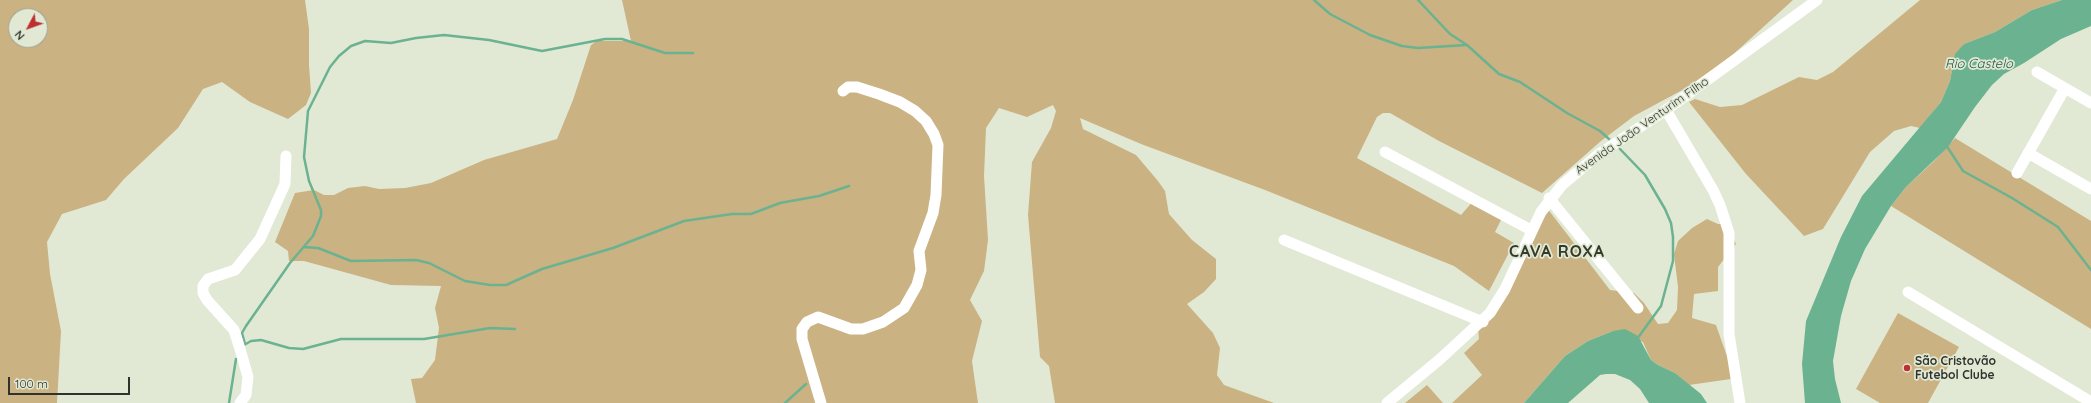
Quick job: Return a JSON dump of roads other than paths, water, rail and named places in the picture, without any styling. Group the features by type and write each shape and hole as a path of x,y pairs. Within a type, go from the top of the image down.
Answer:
{"street":[{"name":"Avenida João Venturim Filho","path":"1387,403 1483,322 1505,289 1531,230 1549,198 1585,164 1666,110 1817,0"},
{"path":"2037,72 2091,103"},
{"path":"821,403 802,339 802,329 807,322 818,318 851,329 863,329 883,322 904,308 917,285 921,270 919,251 933,213 936,195 938,145 934,134 926,121 915,111 900,102 879,94 857,87 848,87 843,91"},
{"path":"2017,174 2066,88"},
{"path":"1666,110 1713,190 1720,205 1729,234 1729,334 1740,403"},
{"path":"1385,152 1531,230"},
{"path":"2028,153 2091,189"},
{"path":"240,403 248,387 248,377 234,330 207,300 203,286 208,278 226,274 235,270 260,239 284,189 286,177 286,156"},
{"path":"1549,198 1638,308"},
{"path":"1284,240 1483,322"},
{"path":"1908,292 2091,402"}],"water":[{"name":"Rio Castelo","path":"2062,0 2091,0 2091,26 2061,39 2004,74 1992,85 1975,107 1948,147 1906,187 1891,206 1865,249 1851,281 1841,316 1833,361 1835,379 1841,403 1805,403 1802,364 1806,321 1841,237 1862,196 1941,102 1950,81 1955,54 1964,44 1995,32 2032,10"},
{"path":"1625,329 1638,336 1651,360 1675,373 1701,394 1707,403 1649,403 1640,389 1630,380 1615,374 1606,374 1600,375 1568,403 1524,403 1565,356 1588,341 1613,331"}],"waterway":[{"path":"1314,0 1330,14 1370,35 1402,46 1418,48 1466,45"},
{"path":"1418,0 1450,34 1467,45 1499,74 1520,82 1567,113 1600,131 1609,139"},
{"path":"245,344 242,333 246,326 290,263 313,236 321,216 321,210 309,181 304,157 308,111 330,67 339,56 351,46 365,41 391,43 416,38 444,35 489,40 542,51 605,39 622,39 665,53 693,53"},
{"path":"1946,145 1963,171 2012,198 2058,227 2091,270"},
{"path":"1620,149 1645,175 1665,209 1671,223 1673,237 1673,261 1661,306 1637,339"},
{"path":"304,247 318,248 351,261 416,260 429,263 465,281 490,285 506,285 542,269 613,248 684,221 732,214 751,214 780,203 819,196 849,186"},
{"path":"244,345 251,341 261,340 289,348 303,349 341,339 424,339 490,328 515,329"},
{"path":"229,403 236,359"},
{"path":"785,403 806,384"}],"place":[{"name":"São Cristovão Futebol Clube","path":"1907,368"}],"district":[{"name":"CAVA ROXA","path":"1557,252"}]}
